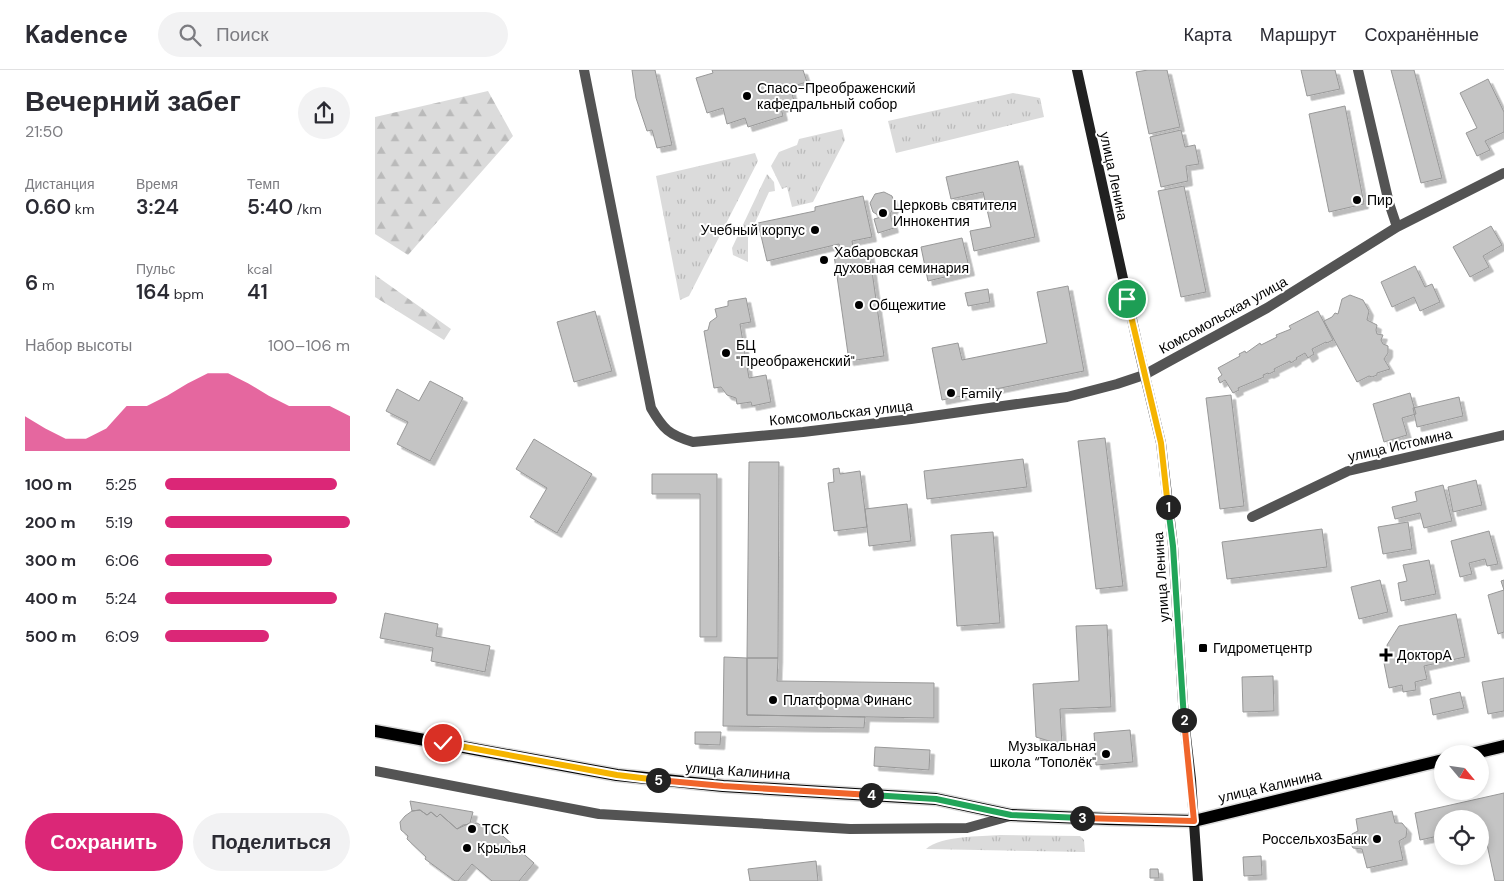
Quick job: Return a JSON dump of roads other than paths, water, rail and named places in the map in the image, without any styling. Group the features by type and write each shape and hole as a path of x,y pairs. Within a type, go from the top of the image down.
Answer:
{"main road":[{"name":"улица Ленина","path":"1077,70 1162,452 1173,546 1184,719 1198,881"},
{"name":"улица Калинина","path":"375,731 617,775 723,786 936,799 1011,815 1194,821 1434,762"},
{"path":"1489,750 1504,746"}],"street":[{"name":"Комсомольская улица","path":"584,70 651,408 664,429 677,437 693,442 803,432 911,419 1067,397 1117,384 1144,374 1267,308 1397,227 1504,173"},
{"path":"1357,70 1389,203 1397,227"},
{"name":"улица Истомина","path":"1252,517 1348,471 1504,435"},
{"name":"улица Калинина","path":"375,772 599,814 850,829 967,828 1011,815"}],"place":[{"name":"Спасо-Преображенский кафедральный собор","path":"747,96"},
{"name":"Пир","path":"1357,200"},
{"name":"Церковь святителя Иннокентия","path":"883,213"},
{"name":"Учебный корпус","path":"815,230"},
{"name":"Хабаровская духовная семинария","path":"824,260"},
{"name":"Общежитие","path":"859,305"},
{"name":"БЦ \"Преображенский\"","path":"726,353"},
{"name":"Family","path":"951,393"},
{"name":"Гидрометцентр","path":"1203,648"},
{"name":"ДокторА","path":"1386,655"},
{"name":"Платформа Финанс","path":"773,700"},
{"name":"Музыкальная школа “Тополёк\"","path":"1106,754"},
{"name":"ТСК","path":"472,829"},
{"name":"РоссельхозБанк","path":"1377,839"},
{"name":"Крылья","path":"467,848"}]}
